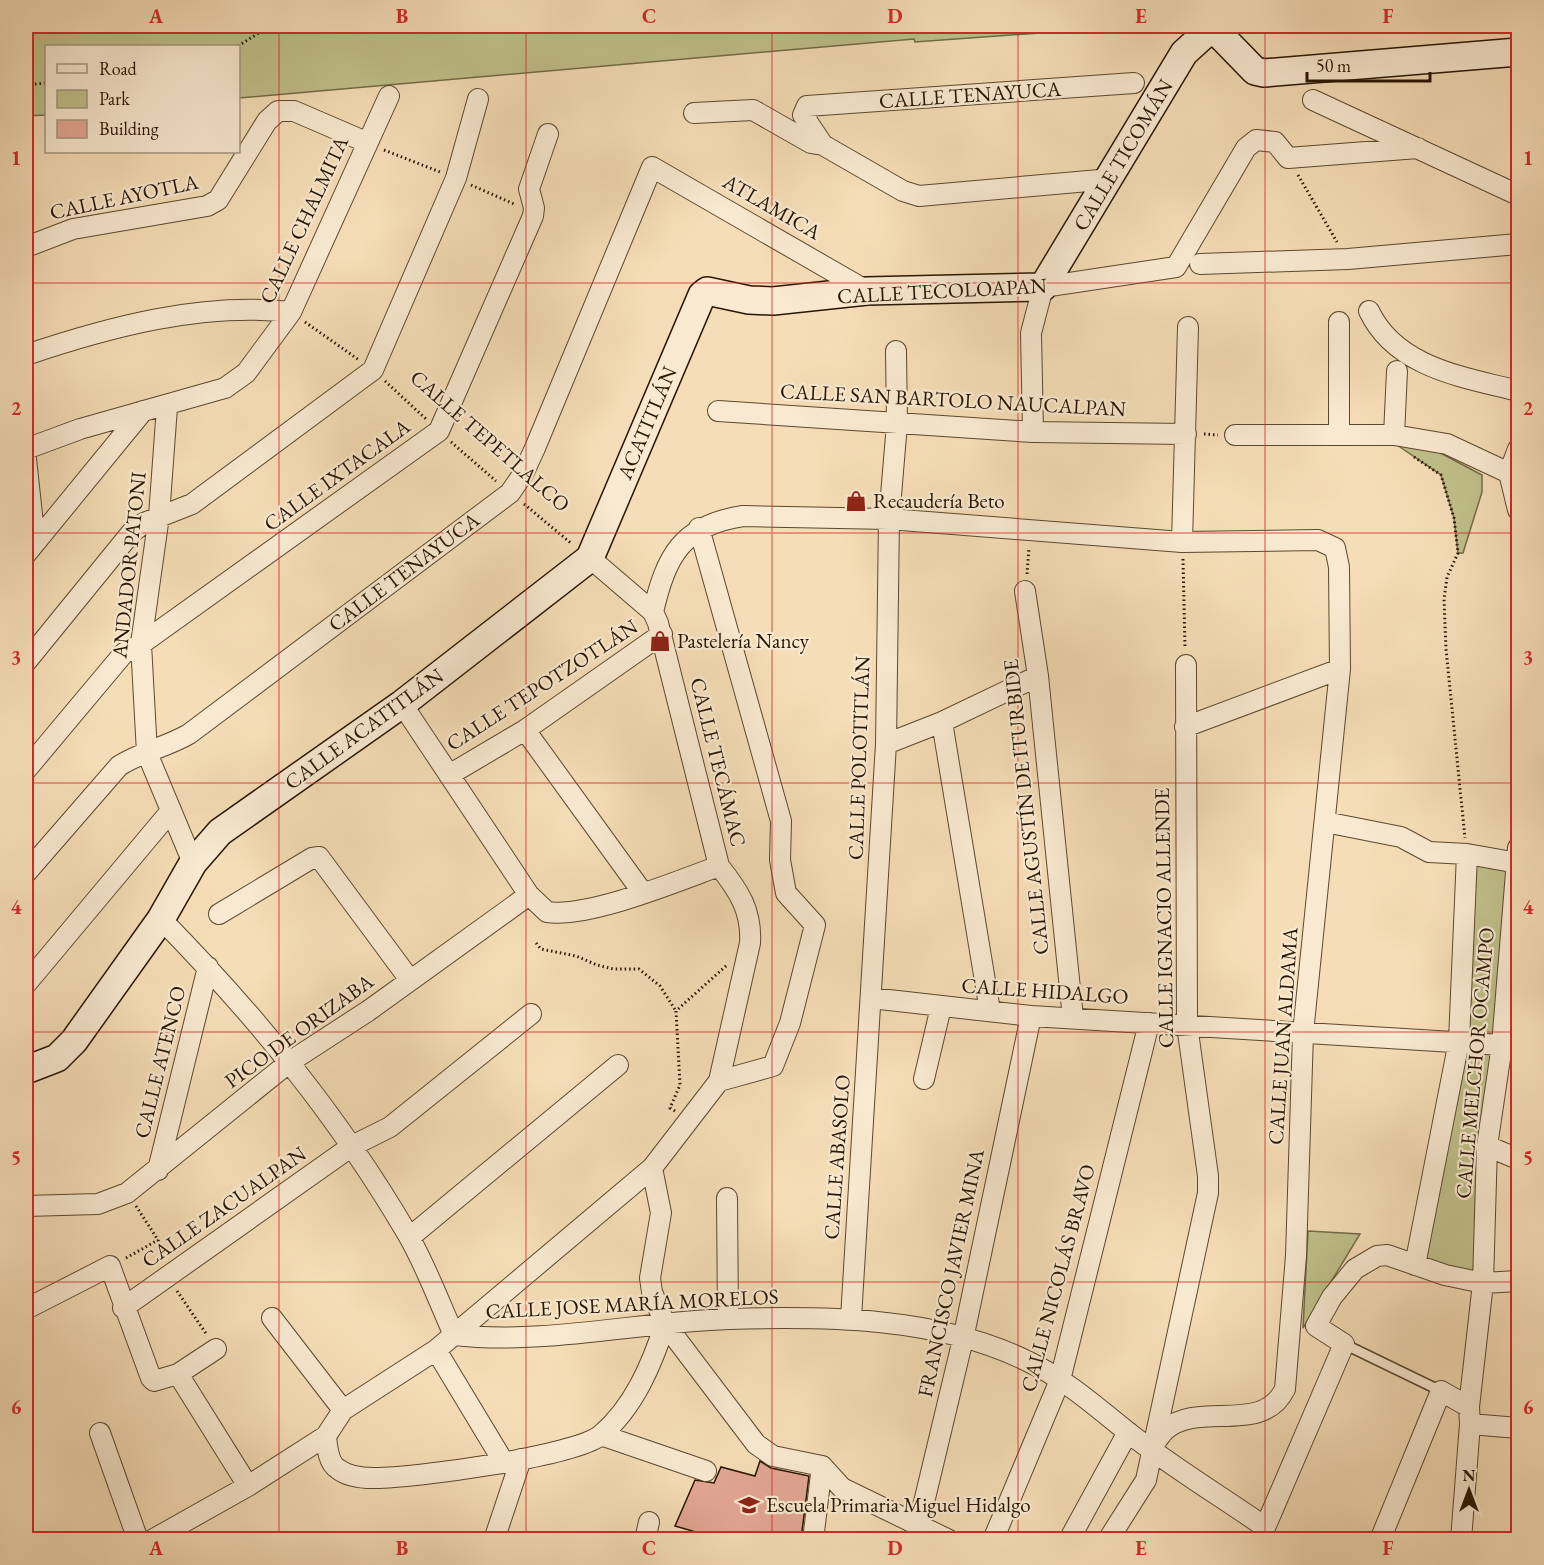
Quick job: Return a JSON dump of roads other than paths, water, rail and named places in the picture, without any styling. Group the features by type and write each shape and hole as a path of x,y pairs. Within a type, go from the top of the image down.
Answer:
{"street":[{"name":"CALLE TICOMÁN","path":"1043,287 1111,179 1184,53 1199,38 1212,32 1224,38 1255,71 1264,73 1518,52"},
{"name":"CALLE TENAYUCA","path":"823,145 803,115 807,106 1134,83"},
{"name":"CALLE CHALMITA","path":"26,449 80,429 143,411 167,407 225,388 246,374 291,312 366,142 389,96"},
{"path":"26,662 131,533 159,516 192,504 373,370 456,178 478,99"},
{"path":"1313,99 1518,195"},
{"path":"694,113 753,110 811,143 823,145 903,191 919,196 1111,179"},
{"name":"CALLE AYOTLA","path":"26,247 73,229 207,206 224,194 272,115 278,111 294,111 366,142"},
{"name":"CALLE IXTACALA","path":"26,770 124,653 141,644 439,431 533,216 534,208 529,189 548,134"},
{"name":"CALLE TECOLOAPAN","path":"707,291 749,300 773,301 867,291 1043,287 1176,267 1250,144 1256,140 1270,139 1280,146 1288,158 1418,148"},
{"name":"CALLE TENAYUCA","path":"26,873 119,766 189,734 510,493 523,474 535,448 652,167"},
{"name":"ATLAMICA","path":"652,167 867,291"},
{"path":"1200,264 1348,259 1518,244"},
{"path":"1033,432 1031,333 1043,287"},
{"name":"ACATITLÁN","path":"590,558 702,295 707,291"},
{"path":"26,356 122,328 200,312 252,307 291,312"},
{"path":"1369,311 1375,323 1401,349 1426,366 1518,391"},
{"path":"1339,322 1339,434"},
{"path":"1182,542 1188,327"},
{"name":"CALLE POLOTITLÁN","path":"872,998 886,744 889,519 897,424 896,351"},
{"path":"1394,435 1397,371"},
{"name":"ANDADOR PATONI","path":"167,407 159,516 141,644 147,753 193,863"},
{"path":"30,548 143,411"},
{"name":"CALLE SAN BARTOLO NAUCALPAN","path":"718,411 1033,432 1186,434"},
{"path":"1235,435 1394,435 1447,444 1514,473"},
{"path":"1518,449 1514,473 1518,510"},
{"path":"26,459 30,548"},
{"name":"CALLE TEPOTZOTLÁN","path":"653,612 667,563 699,528 720,520 743,516 889,519 1182,542 1318,540"},
{"path":"699,528 781,821 780,860 786,893 814,925 790,1023 772,1066 719,1081"},
{"name":"CALLE JUAN ALDAMA","path":"1151,1449 1165,1430 1175,1424 1188,1419 1260,1412 1272,1407 1285,1389 1296,1256 1303,1033 1340,669 1337,555 1335,548 1318,540"},
{"path":"590,558 653,612"},
{"name":"CALLE ACATITLÁN","path":"26,1070 57,1058 74,1041 161,919 193,863 220,832 402,704 590,558"},
{"name":"CALLE AGUSTÍN DE ITURBIDE","path":"1025,591 1038,676 1073,1018"},
{"name":"CALLE TECÁMAC","path":"402,704 529,895 542,909 553,913 570,912 643,893 720,866 662,634 653,612"},
{"name":"CALLE TEPOTZOTLÁN","path":"449,775 525,730 662,634"},
{"name":"CALLE IGNACIO ALLENDE","path":"1108,1539 1146,1480 1208,1193 1208,1176 1187,1025 1186,665"},
{"path":"1185,726 1340,669"},
{"path":"886,744 942,722 1038,676"},
{"path":"942,722 990,1011"},
{"path":"525,730 643,893"},
{"path":"26,984 170,812"},
{"path":"1325,822 1408,840 1429,852 1518,858"},
{"path":"1415,1265 1459,1041 1467,854"},
{"path":"219,914 312,858 319,857 410,980"},
{"name":"CALLE MELCHOR OCAMPO","path":"1461,1539 1483,1283 1487,1146 1502,1045 1518,858"},
{"path":"152,1539 248,1486 326,1436 343,1410 436,1350 652,1168 719,1081 750,943 751,925 747,908 737,888 720,866"},
{"name":"PICO DE ORIZABA","path":"26,1206 98,1204 127,1193 291,1061 529,895"},
{"path":"161,919 208,967 291,1061 352,1146 410,1237 454,1335"},
{"name":"CALLE ATENCO","path":"158,1170 208,967"},
{"name":"CALLE HIDALGO","path":"872,998 1031,1016 1502,1045"},
{"name":"CALLE ABASOLO","path":"851,1318 872,998"},
{"path":"924,1079 941,1007"},
{"name":"CALLE ZACUALPAN","path":"123,1308 352,1146 390,1127 531,1014"},
{"name":"FRANCISCO JAVIER MINA","path":"916,1533 963,1339 1031,1016"},
{"name":"CALLE NICOLÁS BRAVO","path":"993,1539 1060,1380 1149,1023"},
{"path":"410,1237 618,1065"},
{"path":"1487,1146 1518,1159"},
{"path":"652,1168 661,1213 650,1286 665,1324 756,1443 773,1456 822,1466 830,1472 842,1488 916,1533 949,1539"},
{"path":"727,1198 728,1319"},
{"path":"1262,1533 1344,1344 1316,1326 1332,1297 1354,1269 1368,1259 1387,1255 1483,1283 1518,1281"},
{"path":"26,1309 110,1266 123,1308 151,1378 160,1381 178,1374 216,1349"},
{"path":"273,1318 343,1410"},
{"name":"CALLE JOSE MARÍA MORELOS","path":"454,1335 494,1339 728,1319 851,1318 906,1325 1008,1352 1060,1380 1262,1533"},
{"path":"326,1436 330,1458 336,1468 360,1477 374,1479 512,1460 571,1449 601,1435 636,1393 665,1324"},
{"path":"436,1350 512,1460 494,1539"},
{"path":"178,1374 248,1486"},
{"path":"1380,1539 1441,1391 1470,1415 1518,1428"},
{"path":"1069,1539 1128,1432"},
{"path":"100,1433 138,1539"},
{"path":"601,1435 706,1471"},
{"path":"813,1539 822,1466"}],"lane":[{"path":"1344,1344 1441,1391"}],"place":[{"name":"Recaudería Beto","path":"856,501"},
{"name":"Pastelería Nancy","path":"660,641"},
{"name":"Escuela Primaria Miguel Hidalgo","path":"749,1505"}]}
